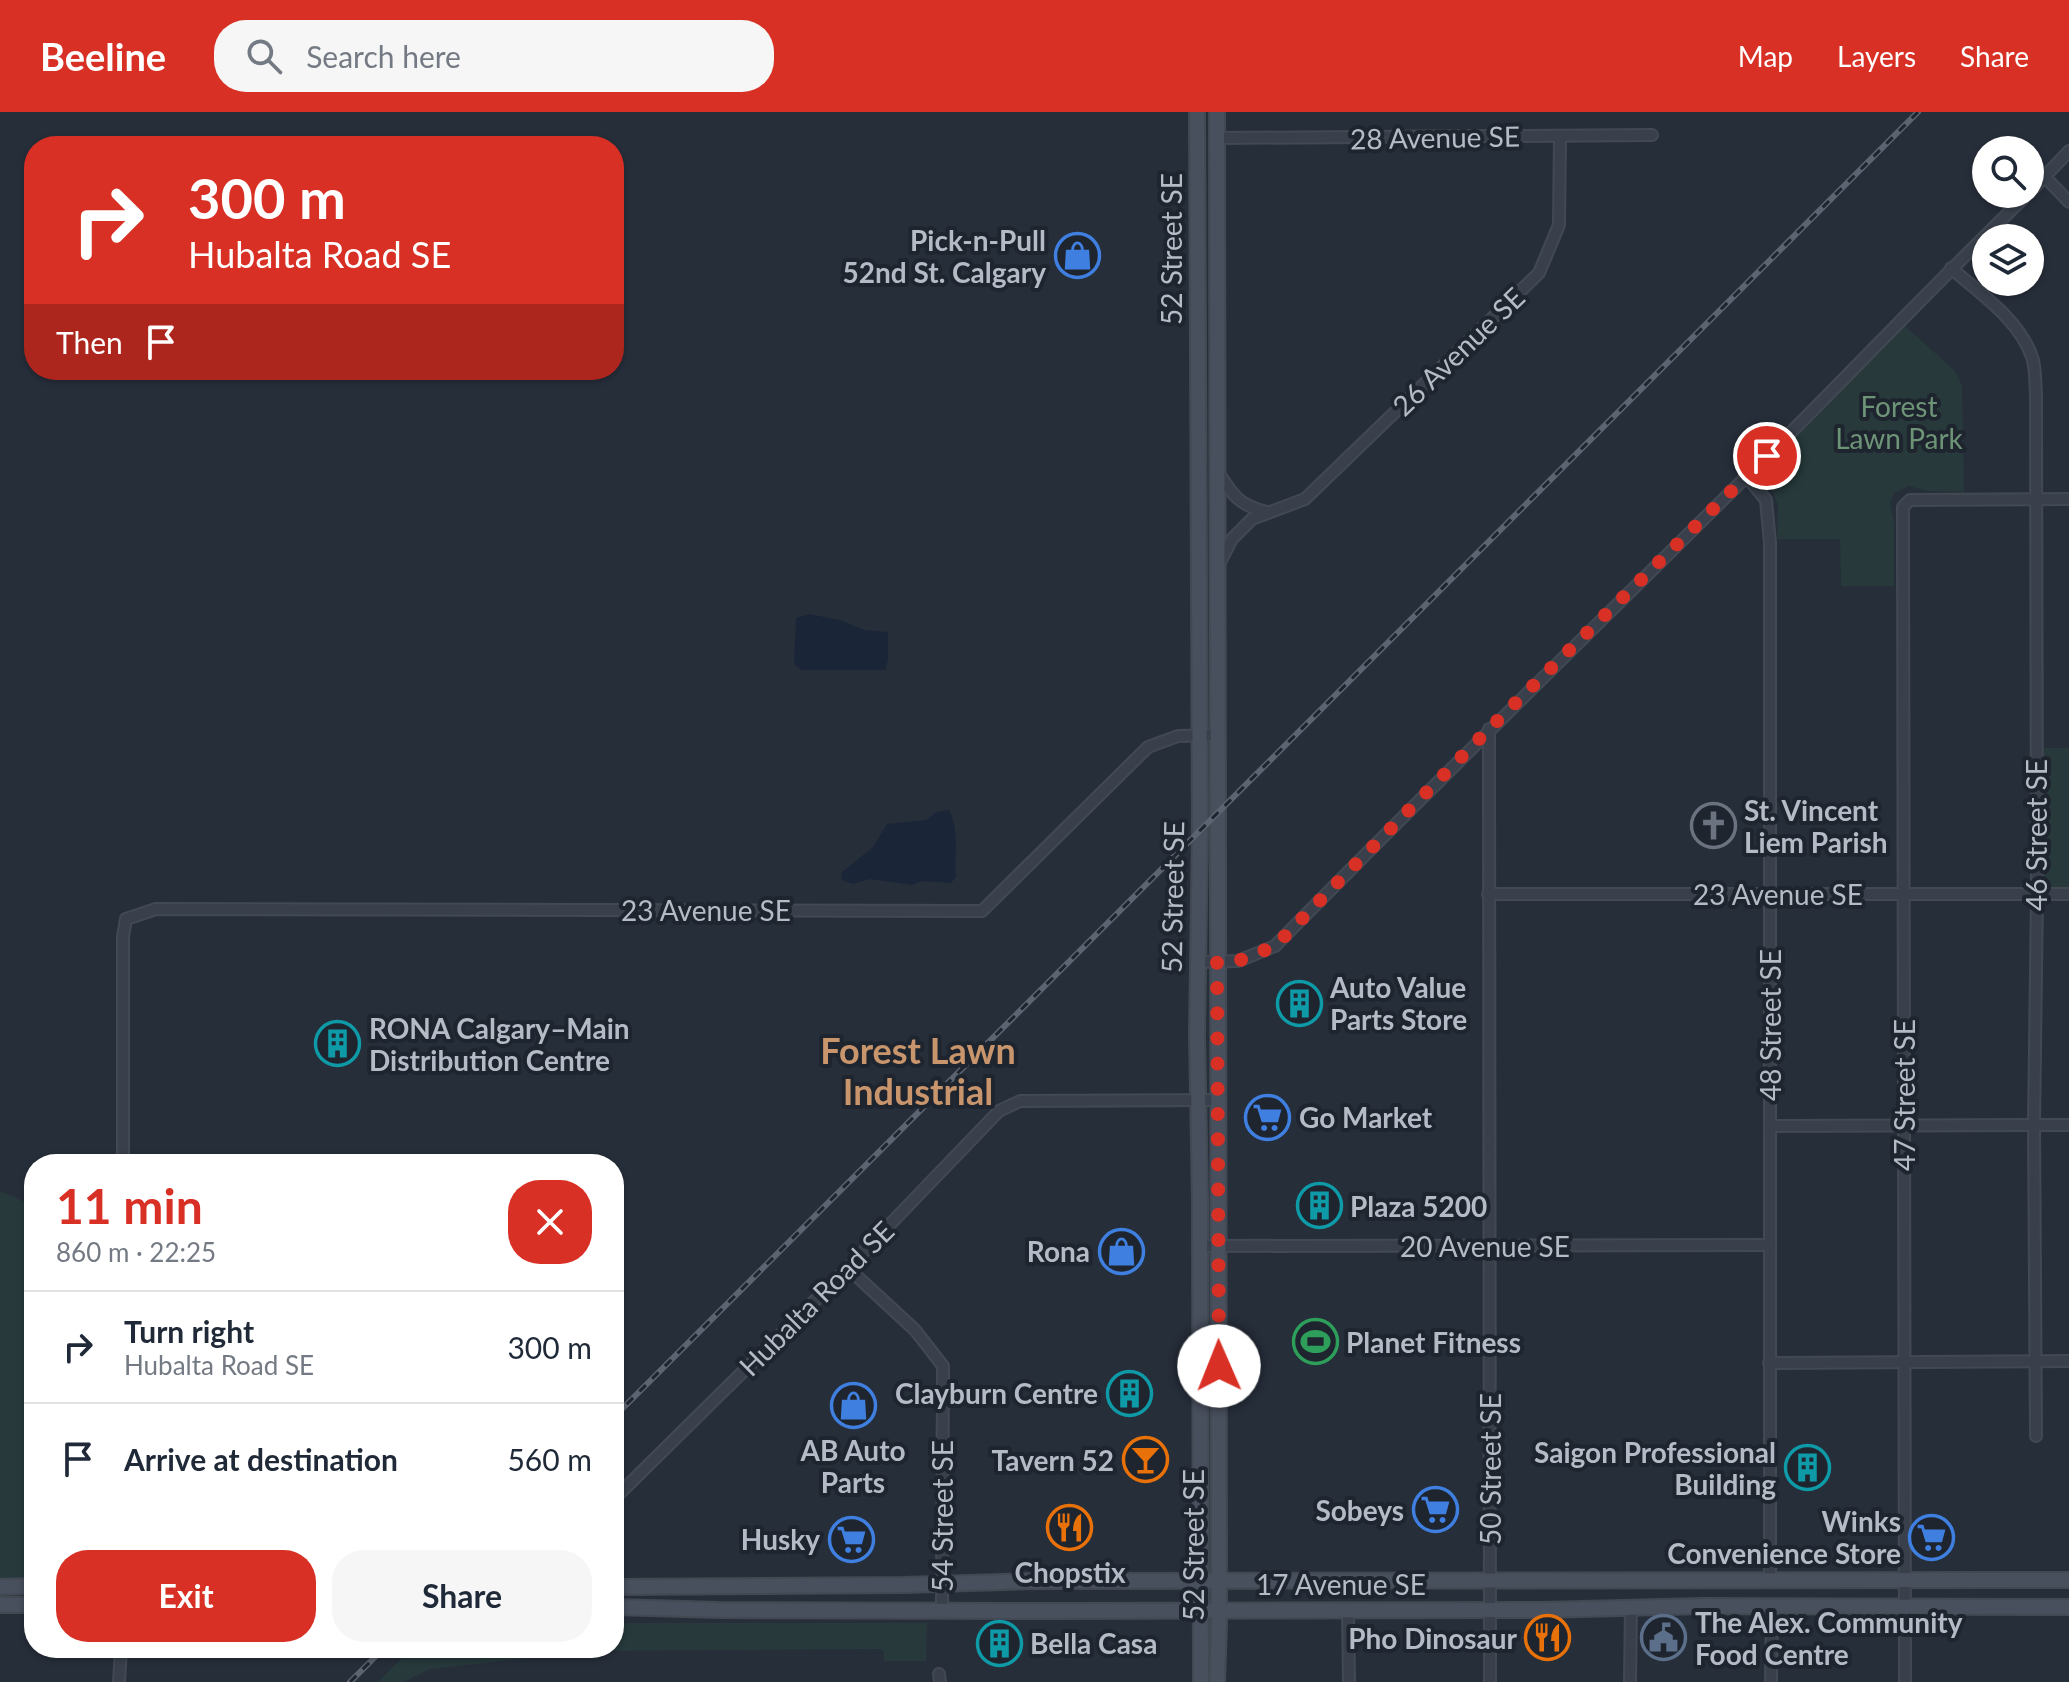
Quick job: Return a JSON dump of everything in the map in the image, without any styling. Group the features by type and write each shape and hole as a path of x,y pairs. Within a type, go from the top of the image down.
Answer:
{"main road":[{"name":"52 Street SE","path":"1197,112 1200,831 1197,1100 1201,1682"},
{"name":"52 Street SE","path":"1217,112 1217,1682"},
{"name":"17 Avenue SE","path":"624,1587 1036,1581 2069,1580"},
{"path":"0,1587 24,1586"},
{"path":"0,1605 24,1605"},
{"name":"17 Avenue SE","path":"624,1607 1219,1611 1631,1606 2069,1607"}],"street":[{"name":"28 Avenue SE","path":"1217,138 1652,135"},
{"name":"26 Avenue SE","path":"1218,567 1232,539 1252,519 1305,499 1539,273 1559,225 1560,136"},
{"path":"2069,151 2045,177 2069,202"},
{"path":"1198,962 1238,961 1275,946 2013,208"},
{"name":"46 Street SE","path":"1951,268 1997,309 2021,336 2033,358 2036,395 2036,1436"},
{"path":"1218,472 1232,494 1244,504 1267,512"},
{"name":"48 Street SE","path":"1747,477 1766,500 1769,518 1770,1581"},
{"path":"2037,499 2069,499"},
{"name":"47 Street SE","path":"1905,1682 1903,507 1910,500 2037,499"},
{"name":"50 Street SE","path":"1489,729 1490,1682"},
{"name":"23 Avenue SE","path":"123,1154 123,937 126,919 156,909 982,911 1148,747 1178,736 1218,735"},
{"name":"23 Avenue SE","path":"1488,894 2069,894"},
{"path":"1197,1100 1218,1100"},
{"name":"Hubalta Road SE","path":"624,1489 848,1268 999,1111 1020,1101 1197,1100"},
{"path":"1770,1126 2069,1125"},
{"name":"20 Avenue SE","path":"1200,1246 1769,1245"},
{"name":"54 Street SE","path":"848,1268 915,1330 943,1366 942,1611"},
{"path":"1769,1363 2069,1361"},
{"path":"1630,1682 1631,1606"},
{"path":"1771,1682 1772,1606"},
{"path":"1348,1610 1349,1682"},
{"path":"119,1682 120,1658"}],"green space":[{"name":"Forest Lawn Park","path":"1905,326 1955,371 1962,386 1964,492 1927,491 1909,486 1894,493 1890,503 1894,523 1894,586 1841,586 1840,539 1777,539 1778,505 1768,480 1768,466"},
{"path":"2044,748 2069,748 2069,887 2052,887 2044,881"},
{"path":"0,1191 24,1202 24,1578 0,1578"},
{"path":"624,1623 927,1623 926,1661 884,1661 881,1649 624,1651"},
{"path":"402,1658 528,1658 430,1669 404,1682 378,1682"}],"water":[{"path":"809,614 840,620 864,630 888,632 885,670 801,670 794,664 796,618"},
{"path":"949,810 956,843 956,877 951,883 921,881 913,885 869,879 853,884 842,880 841,873 873,847 887,824 927,820 936,812"}],"railway":[{"path":"624,1407 1918,112"},
{"path":"350,1682 374,1658"}],"place":[{"name":"Pick-n-Pull 52nd St. Calgary","path":"1077,256"},
{"name":"St. Vincent Liem Parish","path":"1713,826"},
{"name":"Auto Value Parts Store","path":"1299,1003"},
{"name":"RONA Calgary–Main Distribution Centre","path":"338,1044"},
{"name":"Go Market","path":"1268,1117"},
{"name":"Plaza 5200","path":"1319,1206"},
{"name":"Rona","path":"1121,1251"},
{"name":"Planet Fitness","path":"1315,1342"},
{"name":"Clayburn Centre","path":"1129,1393"},
{"name":"AB Auto Parts","path":"853,1405"},
{"name":"Tavern 52","path":"1145,1460"},
{"name":"Saigon Professional Building","path":"1807,1468"},
{"name":"Sobeys","path":"1435,1510"},
{"name":"Chopstix","path":"1070,1528"},
{"name":"Winks Convenience Store","path":"1932,1537"},
{"name":"Husky","path":"851,1539"},
{"name":"Pho Dinosaur","path":"1548,1638"},
{"name":"The Alex. Community Food Centre","path":"1664,1638"},
{"name":"Bella Casa","path":"999,1643"}],"district":[{"name":"Forest Lawn Industrial","path":"918,1070"}],"route":[{"path":"1219,1366 1217,962 1238,961 1275,946 1489,729 1767,456"}]}
